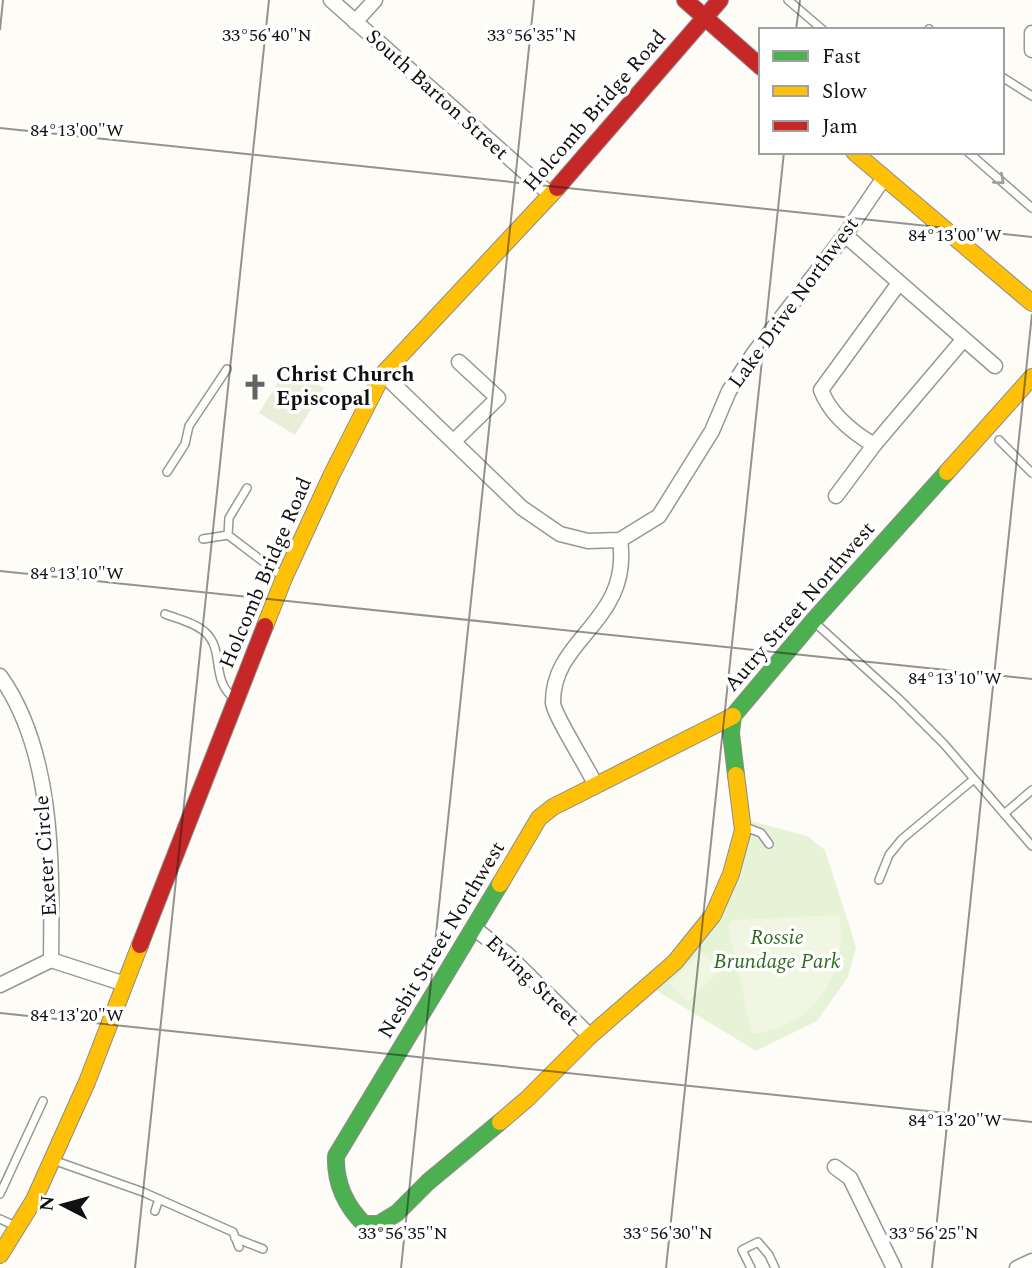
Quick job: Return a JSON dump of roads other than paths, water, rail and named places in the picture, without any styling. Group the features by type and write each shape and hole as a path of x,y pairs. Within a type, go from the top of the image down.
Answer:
{"street":[{"name":"South Barton Street","path":"331,0 551,195"},
{"path":"355,22 375,0"},
{"path":"685,0 759,65"},
{"name":"Holcomb Bridge Road","path":"0,1255 34,1200 87,1082 284,578 332,474 383,374 551,195 720,0"},
{"path":"1032,33 1032,50"},
{"path":"856,154 1032,303"},
{"name":"Lake Drive Northwest","path":"620,540 659,516 712,431 729,391 754,353 845,235 883,179"},
{"path":"845,235 962,340 995,366"},
{"path":"874,445 840,419 821,390 899,284"},
{"path":"836,496 874,445 962,340"},
{"path":"454,441 498,398 459,362"},
{"path":"383,374 522,508 560,534 588,541 620,540 623,560 614,595 557,675 553,706 595,784"},
{"name":"Autry Street Northwest","path":"412,1198 527,1099 590,1036 675,962 713,915 731,874 743,826 731,733 733,716 813,621 973,449 1032,377"},
{"name":"Exeter Circle","path":"0,676 11,692 31,740 47,808 52,905 51,960"},
{"name":"Nesbit Street Northwest","path":"412,1198 397,1213 379,1224 364,1224 342,1195 337,1181 336,1156 539,818 553,807 595,784 733,716"},
{"name":"Ewing Street","path":"474,928 507,954 590,1036"},
{"path":"0,985 51,960 125,984"},
{"path":"835,1167 850,1178 894,1268"},
{"path":"1017,1268 1032,1261"}],"lane":[{"path":"788,0 821,28"},
{"path":"1004,78 1032,96"},
{"path":"970,154 1032,208"},
{"path":"167,472 185,444 189,426 227,369"},
{"path":"999,440 1032,473"},
{"path":"228,535 229,518 247,488"},
{"path":"203,539 228,535 284,578"},
{"path":"165,614 203,630 210,637 215,648 220,682 235,699"},
{"path":"813,621 944,744 1032,846"},
{"path":"879,880 889,855 902,839 974,779"},
{"path":"1004,814 1032,790"},
{"path":"743,826 761,833 769,845"},
{"path":"0,1194 43,1101"},
{"path":"53,1160 159,1199 233,1232 239,1247"},
{"path":"155,1211 159,1199"},
{"path":"0,1219 18,1227"},
{"path":"235,1238 263,1250"},
{"path":"751,1268 742,1250 758,1242 775,1268"}],"place":[{"name":"Christ Church Episcopal","path":"255,387"}],"park label":[{"name":"Rossie Brundage Park","path":"777,950"}]}
